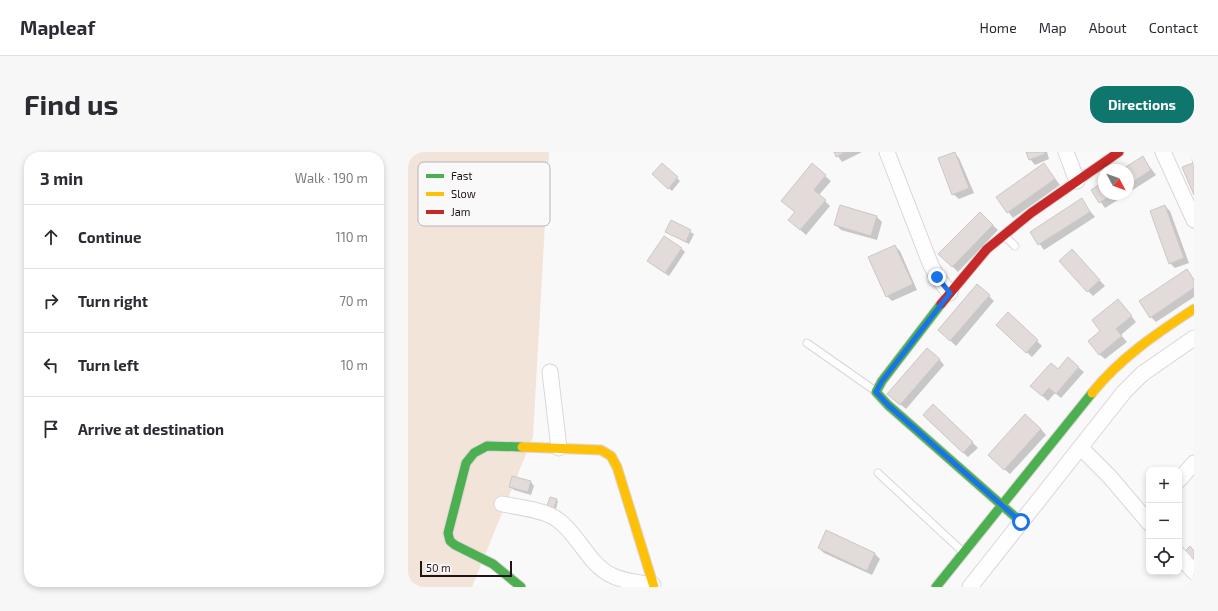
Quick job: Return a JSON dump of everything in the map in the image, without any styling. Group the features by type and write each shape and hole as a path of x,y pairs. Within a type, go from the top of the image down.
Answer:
{"street":[{"path":"887,152 898,166 930,263 937,277 950,293"},
{"path":"1066,152 1077,181"},
{"path":"1021,522 888,405 876,392 882,381 950,293 987,249 1031,213 1119,152"},
{"path":"1163,152 1194,220"},
{"path":"936,587 1067,423 1122,360 1147,340 1194,309"},
{"path":"970,587 1124,392 1142,374 1194,338"},
{"path":"550,372 560,448"},
{"path":"502,504 538,512 558,519 592,558 610,575 624,580 654,586 628,507 617,467 611,456 601,450 487,446 474,453 466,463 448,533 450,541 455,546 493,564 521,587"},
{"path":"1081,448 1110,477 1146,519"},
{"path":"1182,477 1194,463"},
{"path":"1182,558 1194,572"}],"lane":[{"path":"1005,235 1015,246"},
{"path":"807,343 876,392"},
{"path":"878,473 963,553"}],"shaded area":[{"path":"408,152 549,152 548,162 418,162 418,226 545,226 533,437 472,587 408,587"}],"building":[{"path":"834,152 846,152 836,157"},
{"path":"955,152 969,188 952,195 938,158"},
{"path":"1026,152 1044,152 1045,154 1029,160"},
{"path":"1194,155 1194,195 1182,167 1193,163 1191,157"},
{"path":"1143,156 1151,170 1134,181 1134,164 1130,164"},
{"path":"662,163 678,177 668,189 652,174"},
{"path":"812,163 826,175 814,190 826,200 800,230 788,220 795,212 781,201"},
{"path":"1044,163 1055,179 1007,213 996,197"},
{"path":"1098,185 1098,200 1104,200 1099,203 1091,190"},
{"path":"1082,198 1090,212 1038,245 1030,232"},
{"path":"840,205 877,216 871,236 834,225"},
{"path":"1165,205 1184,258 1169,264 1150,211"},
{"path":"980,212 993,225 952,267 938,254"},
{"path":"671,220 691,230 686,242 665,232"},
{"path":"664,236 682,248 665,273 647,261"},
{"path":"895,245 913,284 886,297 868,257"},
{"path":"1072,249 1100,280 1087,292 1059,261"},
{"path":"1187,269 1194,280 1194,288 1150,318 1139,301"},
{"path":"977,284 990,295 950,341 938,330"},
{"path":"1118,299 1132,316 1116,329 1122,336 1099,355 1088,341 1100,331 1092,320"},
{"path":"1008,312 1038,340 1026,353 996,325"},
{"path":"927,348 940,359 900,405 887,394"},
{"path":"1068,357 1079,367 1056,394 1049,388 1042,396 1030,386 1051,363 1058,369"},
{"path":"933,404 973,442 963,453 923,415"},
{"path":"1025,414 1041,429 1004,470 988,455"},
{"path":"512,476 531,481 528,492 509,487"},
{"path":"550,497 557,499 554,508 547,506"},
{"path":"826,530 875,553 867,571 818,548"},
{"path":"1190,546 1194,551 1194,576 1182,561 1182,554"}],"traffic: fast":[{"path":"941,304 882,381 876,392 888,405 1021,522"},
{"path":"936,587 1092,393"},
{"path":"521,587 493,564 455,545 450,541 448,533 466,463 474,453 487,446 522,447"}],"traffic: slow":[{"path":"1092,393 1127,357 1166,327 1194,309"},
{"path":"522,447 601,450 611,456 617,467 654,587"}],"traffic: jam":[{"path":"941,304 987,249 1031,213 1119,152"}],"route":[{"path":"937,277 950,293 882,381 876,392 888,405 1021,522"}]}
